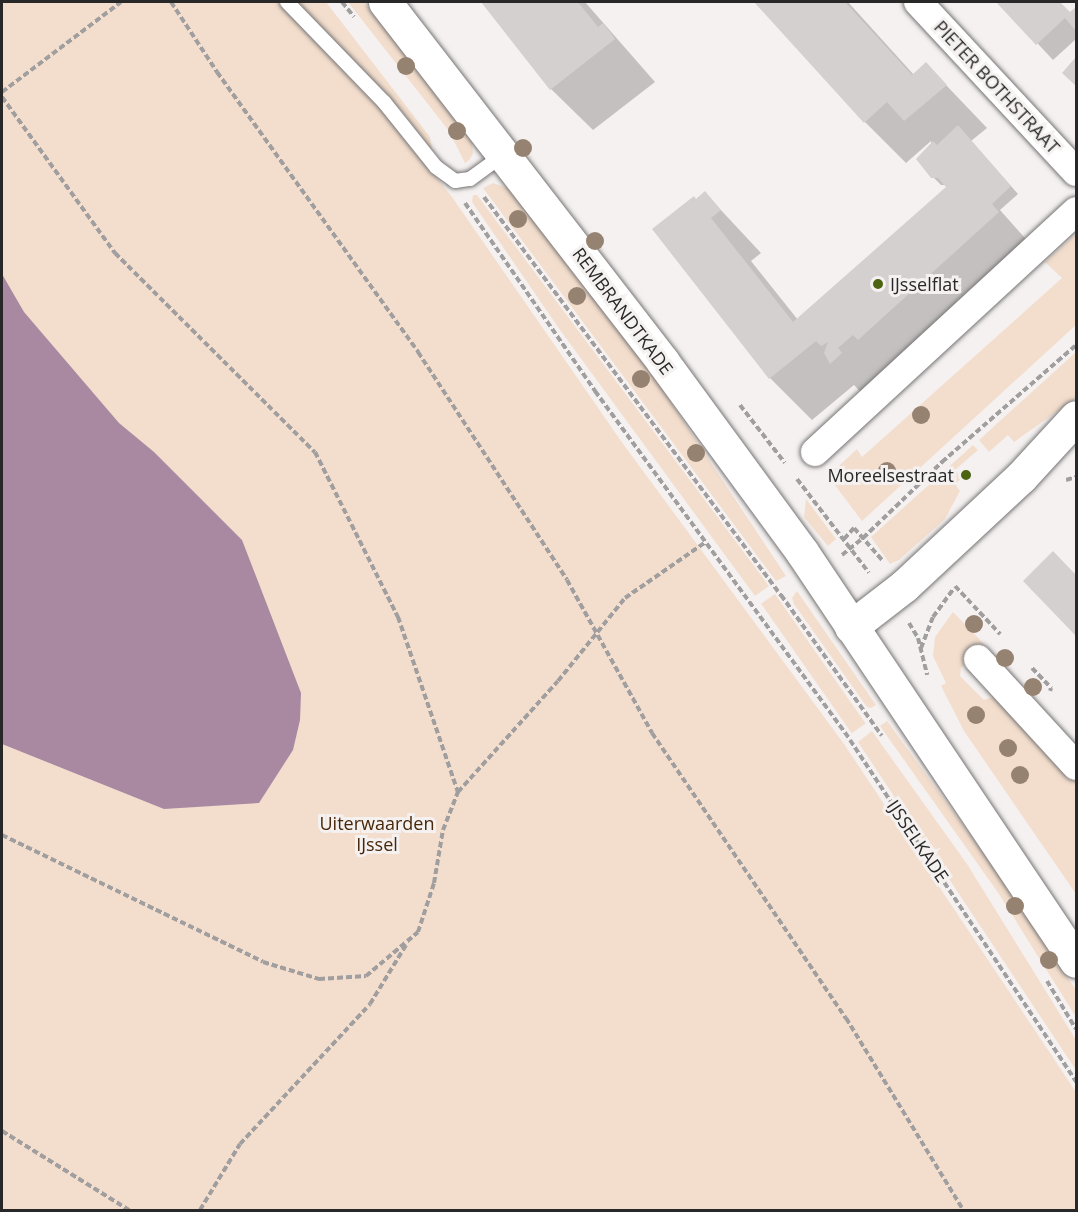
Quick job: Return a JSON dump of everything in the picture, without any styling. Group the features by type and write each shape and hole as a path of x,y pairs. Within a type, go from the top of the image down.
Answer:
{"street":[{"name":"REMBRANDTKADE","path":"385,2 663,362 816,572 851,627"},
{"name":"PIETER BOTHSTRAAT","path":"918,2 1077,172"},
{"path":"815,452 1077,211"},
{"path":"1077,417 1021,477 904,586 851,627 1077,961"},
{"path":"978,659 1077,766"}],"lane":[{"path":"287,2 384,102 436,167 455,181 470,179 503,155"}],"path":[{"path":"121,2 2,94 116,253 315,452 398,617 458,792"},
{"path":"171,2 217,72 418,352 567,580 652,733 846,1018 963,1210"},
{"path":"470,179 781,595 868,718"},
{"path":"2,835 262,962 319,979 366,976 418,932 431,892 443,830 458,792 558,681 625,598 706,542 595,391 466,206 455,181"},
{"path":"781,595 863,538 942,462 1077,345"},
{"name":"IJSSELKADE","path":"706,542 753,604 890,799 1077,1082"},
{"path":"200,1210 240,1144 370,1004 409,940"},
{"path":"2,1131 129,1210"}],"green space":[{"name":"Uiterwaarden IJssel","path":"2,2 277,2 388,117 452,197 621,441 844,744 1076,1092 1076,1210 2,1210"},
{"path":"296,2 326,2 430,137 432,150 400,109"},
{"path":"348,2 364,2 472,141 473,154 465,163 449,131"},
{"path":"493,183 510,189 640,356 786,576 776,581 483,188"},
{"path":"473,195 477,195 769,586 755,596 560,330 472,202"},
{"path":"1076,234 1076,325 862,521 828,476 857,449 862,457 1062,278 1045,262"},
{"path":"1076,352 1076,398 1014,442 1008,435 989,452 979,440"},
{"path":"973,445 978,450 955,470 962,478 955,484 960,491 945,519 899,560 890,564 871,537"},
{"path":"806,499 836,539 828,546 804,517"},
{"path":"797,591 876,705 871,708 867,707 794,604 792,598"},
{"path":"775,594 866,723 852,733 761,604"},
{"path":"953,612 984,644 961,668 960,676 984,700 993,697 1076,783 1076,894 964,731 941,686 946,683 933,656 935,637"},
{"path":"887,721 1008,887 1076,990 1076,1017 999,894 880,726"},
{"path":"872,731 967,864 1076,1040 1076,1070 858,742"}],"shaded area":[{"path":"2,274 24,312 119,423 154,452 242,540 301,693 300,720 293,750 259,803 164,809 2,744"}],"building":[{"path":"481,2 578,2 598,27 603,23 615,39 550,90"},
{"path":"754,2 845,2 912,75 926,62 947,85 904,121 887,102 864,123"},
{"path":"996,2 1060,2 1070,12 1076,7 1076,31 1065,18 1036,45"},
{"path":"1076,57 1076,86 1062,73"},
{"name":"IJsselflat","path":"958,125 1011,186 992,204 999,212 858,340 853,335 838,348 842,353 830,364 824,353 828,342 821,346 816,341 769,379 652,229 694,196 696,199 705,191 721,210 711,218 793,322 946,187 938,178 931,178 916,159 933,141 937,145"},
{"path":"1053,551 1076,575 1076,636 1023,581"}],"place":[{"name":"IJsselflat","path":"878,284"},
{"name":"Moreelsestraat","path":"966,475"}]}
